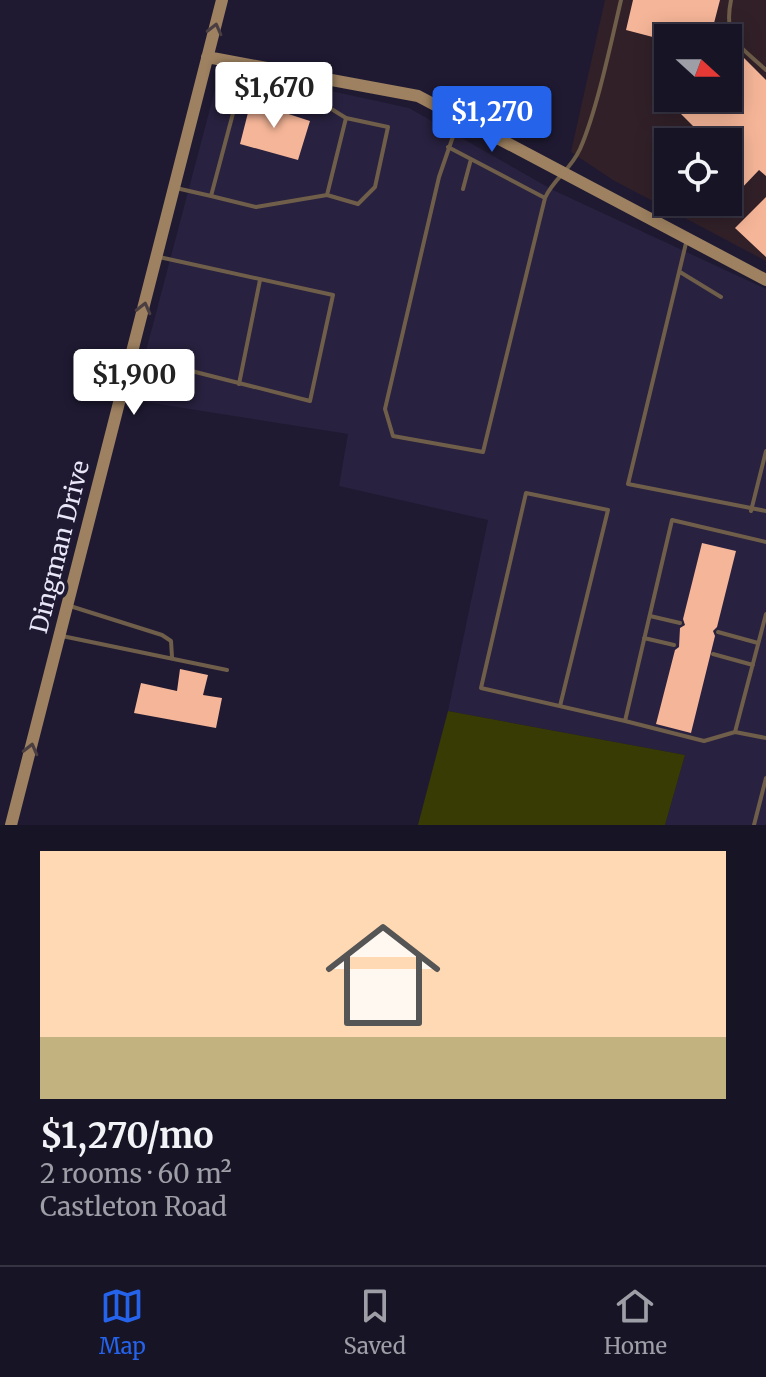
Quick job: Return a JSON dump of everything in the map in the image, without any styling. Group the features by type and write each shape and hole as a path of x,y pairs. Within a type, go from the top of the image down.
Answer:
{"main road":[{"name":"Dingman Drive","path":"11,825 222,0"},
{"path":"207,57 406,93 460,117 766,280"}],"lane":[{"path":"460,117 439,177 385,409 393,436 483,452 545,198 552,183 567,174 581,146 621,0"},
{"path":"731,0 726,24 734,41 766,70"},
{"path":"325,105 332,79"},
{"path":"174,188 256,207 327,195 358,204 375,187 388,127 346,118 325,105 240,87 211,196"},
{"path":"327,195 346,118"},
{"path":"447,147 545,198"},
{"path":"463,189 471,159"},
{"path":"687,237 628,484 751,511 766,511"},
{"path":"157,256 333,295 310,401 164,364"},
{"path":"680,272 721,297"},
{"path":"239,384 260,280"},
{"path":"751,511 766,451"},
{"path":"560,706 608,510 526,493 481,688 704,741 735,732 766,738"},
{"path":"625,721 672,520 766,542"},
{"path":"68,605 162,635 171,641 172,658"},
{"path":"735,732 766,614"},
{"path":"650,616 680,623"},
{"path":"718,632 758,643"},
{"path":"60,636 227,670"},
{"path":"644,638 674,645"},
{"path":"713,654 753,665"},
{"path":"754,825 766,778"},
{"path":"758,801 766,796"}],"shaded area":[{"path":"605,0 766,0 766,261 681,216 742,216 742,128 654,128 654,202 613,180 571,152"},
{"path":"221,67 409,108 553,190 766,289 766,825 665,825 685,755 448,711 488,520 339,486 348,434 133,400"},
{"path":"448,711 685,755 665,825 418,825"}],"building":[{"path":"633,0 720,0 714,24 654,24 654,37 626,30"},
{"path":"742,56 766,80 766,176 759,170 742,188 742,128 695,128 679,112 742,112"},
{"path":"252,97 269,100 267,107 310,121 298,160 240,144"},
{"path":"766,197 766,257 735,228"},
{"path":"702,543 736,551 717,627 713,631 715,636 691,733 656,724 675,650 679,647 680,628 685,625 683,619"},
{"path":"180,669 208,675 203,695 222,698 216,728 134,713 141,683 177,691"}]}
